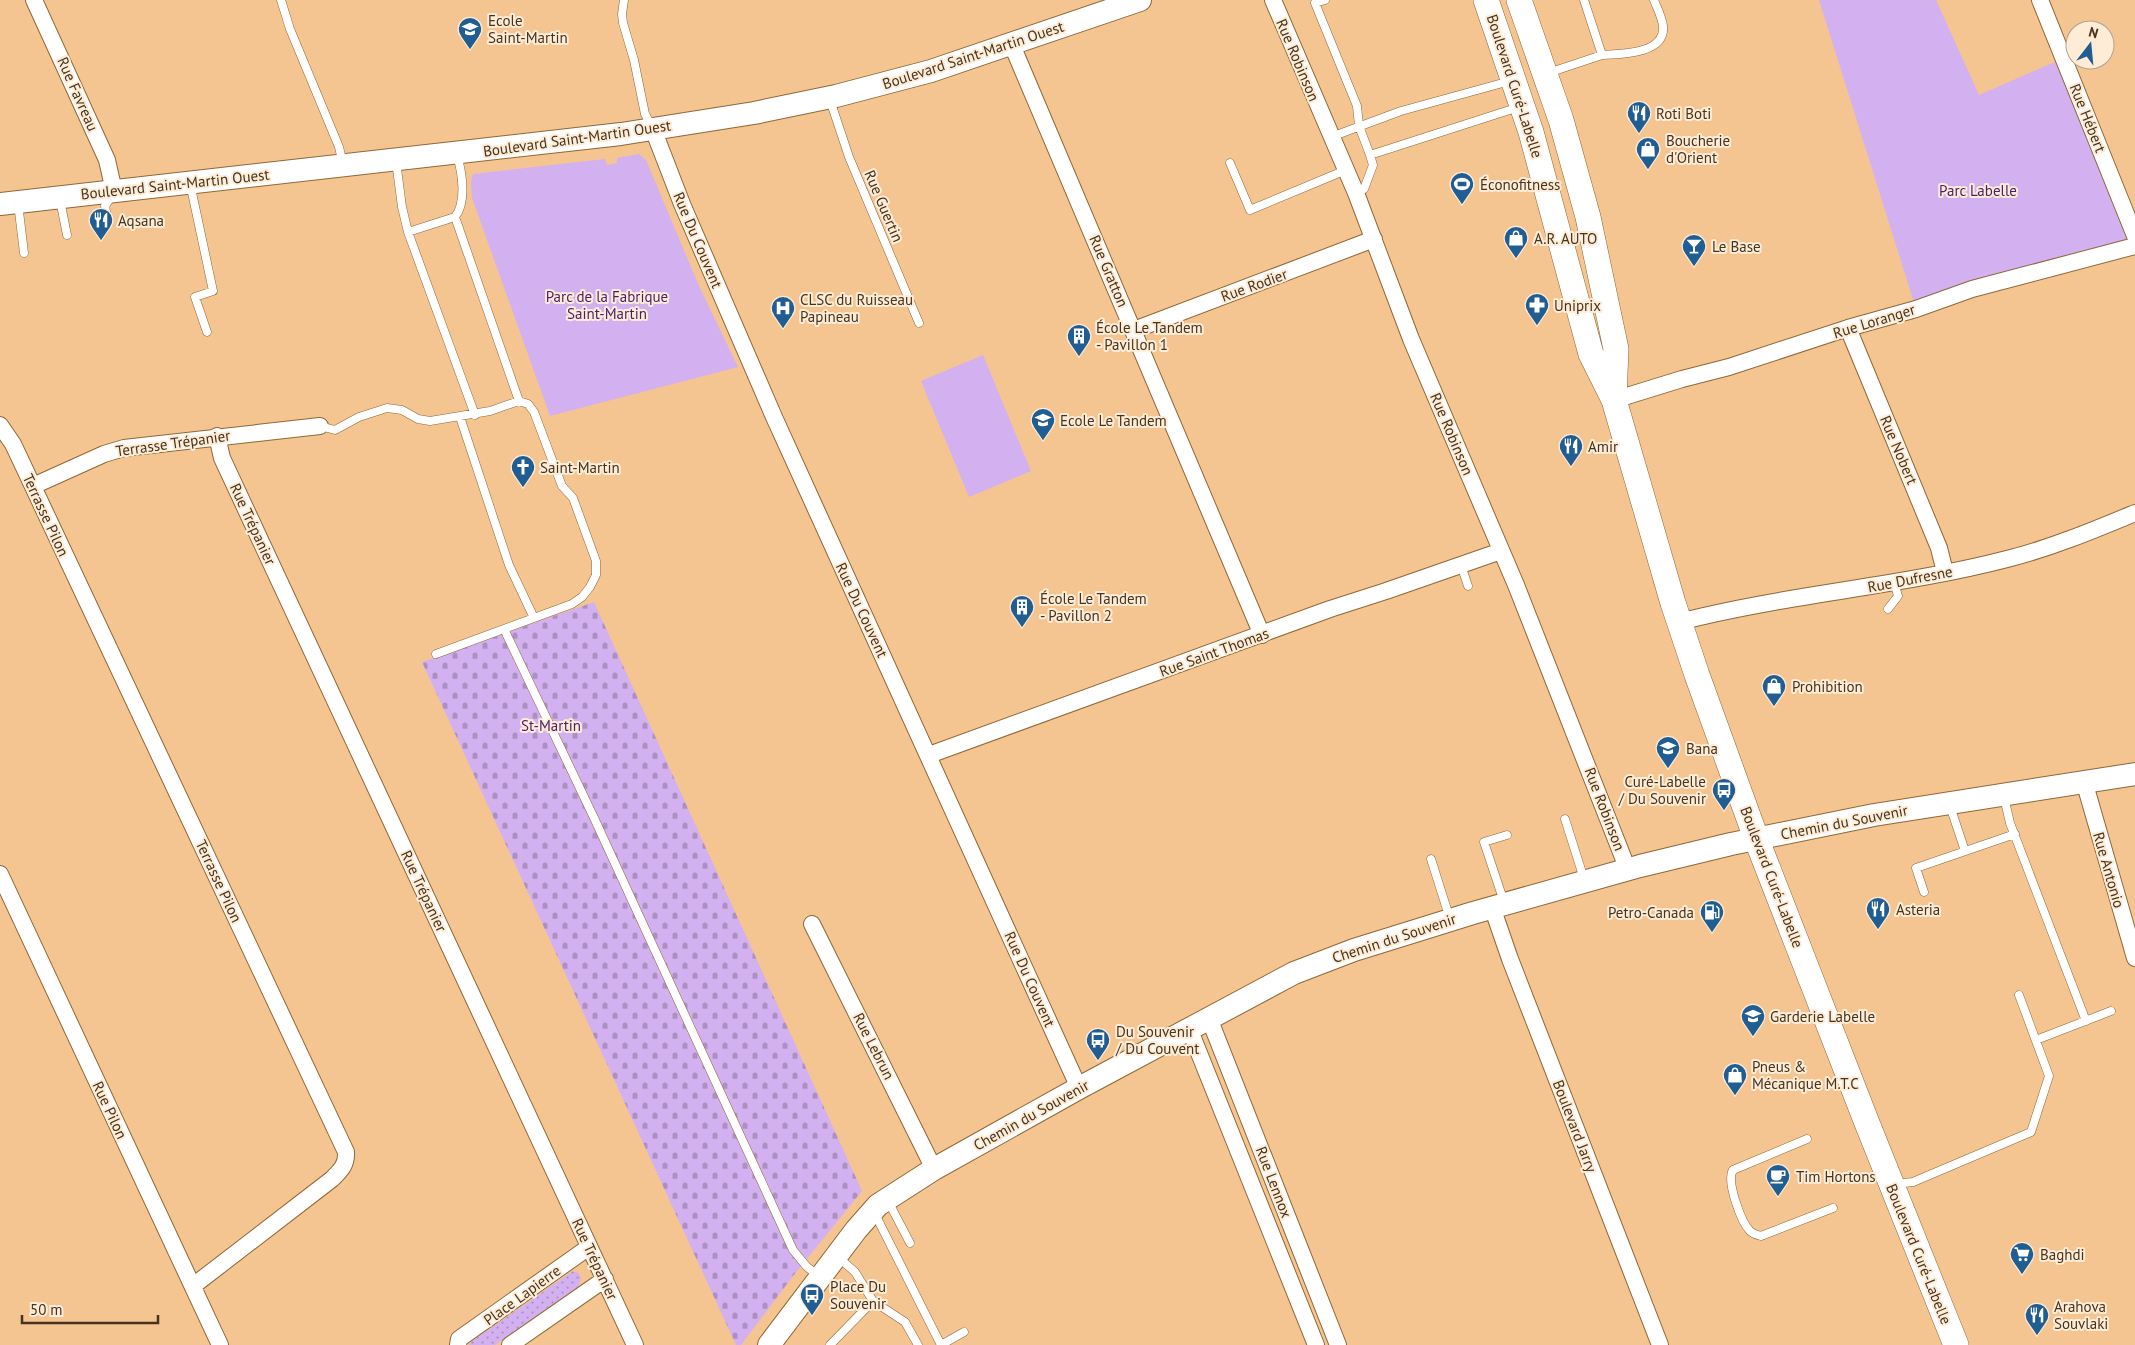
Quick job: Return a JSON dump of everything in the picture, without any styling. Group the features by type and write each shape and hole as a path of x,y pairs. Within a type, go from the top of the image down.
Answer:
{"main road":[{"name":"Boulevard Curé-Labelle","path":"1486,0 1523,105 1591,354 1614,400 1680,622 1706,701 1756,838 1956,1345"},
{"name":"Boulevard Curé-Labelle","path":"1519,0 1546,74 1581,189 1616,349 1614,400"}],"street":[{"name":"Rue Favreau","path":"34,0 107,160 114,191"},
{"name":"Boulevard Saint-Martin Ouest","path":"9,203 396,161 653,129 771,110 829,98 931,71 1140,0"},
{"name":"Rue Robinson","path":"1273,0 1356,193 1411,339 1556,684 1628,870"},
{"name":"Rue Hébert","path":"2040,0 2135,236"},
{"name":"Rue Gratton","path":"1012,45 1262,635"},
{"name":"Rue Du Couvent","path":"653,129 682,204 774,417 1079,1088"},
{"name":"Rue Rodier","path":"1134,330 1374,239"},
{"name":"Rue Loranger","path":"1614,400 1729,367 1848,328 1916,309 1972,289 2135,246"},
{"name":"Rue Nobert","path":"1848,328 1939,548 1945,572"},
{"name":"Terrasse Pilon","path":"0,425 13,444 33,486 346,1152 342,1169 332,1179 193,1286"},
{"name":"Terrasse Trépanier","path":"33,486 114,450 218,436 320,426"},
{"name":"Rue Trépanier","path":"218,436 220,453 635,1345"},
{"name":"Rue Dufresne","path":"1680,622 1710,614 1894,582 2008,559 2092,531 2135,513"},
{"name":"Rue Saint Thomas","path":"929,755 1330,609 1501,551"},
{"name":"Chemin du Souvenir","path":"769,1345 836,1256 879,1205 934,1169 1189,1028 1294,973 1354,950 1498,905 1756,838 1874,815 2135,774"},
{"name":"Rue Antonio","path":"2084,781 2135,958"},
{"name":"Rue Pilon","path":"0,874 220,1345"},
{"name":"Boulevard Jarry","path":"1498,905 1510,959 1660,1345"},
{"name":"Rue Lebrun","path":"812,924 934,1169"},
{"name":"Rue Lennox","path":"1209,1018 1338,1345"},
{"name":"Rue Lennox","path":"1189,1028 1316,1345"},
{"name":"Place Lapierre","path":"458,1345 459,1340 589,1246"},
{"path":"510,1345 605,1279"}],"lane":[{"path":"281,0 290,28 339,147 344,166"},
{"path":"624,0 623,23 634,60 645,114 653,129"},
{"path":"1325,0 1315,3 1357,106 1359,126 1373,165 1364,189 1356,193"},
{"path":"1584,0 1602,55"},
{"path":"1546,74 1602,55 1630,54 1657,43 1660,40 1663,27 1654,0"},
{"path":"1331,137 1401,111 1515,80"},
{"name":"Rue Guertin","path":"829,98 849,157 919,323"},
{"path":"1370,155 1523,105"},
{"path":"408,232 455,216 460,208 462,192 457,153"},
{"path":"396,161 402,207 408,232 475,414"},
{"path":"1230,163 1250,210 1346,170"},
{"path":"190,183 213,291 195,297 207,332"},
{"path":"108,223 105,206 114,191"},
{"path":"60,197 66,235"},
{"path":"9,203 24,253"},
{"path":"455,216 519,401"},
{"path":"320,426 335,430 359,417 387,408 402,410 424,421 460,418 519,401 528,404 534,412 562,486 574,498 597,567 596,574 582,597 572,604 436,654"},
{"path":"460,418 509,565 534,618"},
{"path":"1461,565 1468,586"},
{"path":"1888,609 1898,596 1894,582"},
{"path":"504,629 595,820 793,1250 807,1267 821,1277"},
{"path":"2003,795 2014,834 2086,1021"},
{"path":"1949,803 1965,851"},
{"path":"1565,819 1585,881"},
{"path":"1924,892 1916,868 2014,834"},
{"path":"1498,905 1484,842 1507,835"},
{"path":"1431,859 1450,920"},
{"path":"1891,1184 1914,1182 2031,1132 2048,1076 2019,995"},
{"path":"2036,1040 2111,1011"},
{"path":"1807,1139 1733,1170 1730,1174 1732,1189 1746,1226 1751,1232 1761,1236 1834,1208"},
{"path":"879,1205 910,1243"},
{"path":"879,1205 941,1345 964,1332"},
{"path":"836,1256 855,1272 873,1302 905,1322 918,1345"},
{"path":"830,1345 873,1302"}],"green space":[{"name":"Parc Labelle","path":"1819,0 1936,0 1979,95 2064,58 2065,70 2069,70 2135,246 1916,309"},
{"name":"Parc de la Fabrique Saint-Martin","path":"639,154 646,160 699,286 738,367 550,416 472,198 471,181 473,174 605,159 607,165 617,163 617,158"},
{"path":"983,355 1031,471 969,497 921,381"},
{"name":"St-Martin","path":"594,602 862,1191 793,1276 741,1345 736,1345 422,662"},
{"path":"573,1271 581,1277 579,1286 495,1345 469,1345 472,1341"}],"place":[{"name":"Ecole Saint-Martin","path":"470,50"},
{"name":"Roti Boti","path":"1639,134"},
{"name":"Boucherie d'Orient","path":"1648,170"},
{"name":"Éconofitness","path":"1462,205"},
{"name":"Aqsana","path":"101,241"},
{"name":"A.R. AUTO","path":"1516,259"},
{"name":"Le Base","path":"1694,267"},
{"name":"Uniprix","path":"1537,326"},
{"name":"CLSC du Ruisseau Papineau","path":"783,329"},
{"name":"École Le Tandem - Pavillon 1","path":"1079,357"},
{"name":"Ecole Le Tandem","path":"1043,441"},
{"name":"Amir","path":"1571,467"},
{"name":"Saint-Martin","path":"523,488"},
{"name":"École Le Tandem - Pavillon 2","path":"1022,628"},
{"name":"Prohibition","path":"1774,707"},
{"name":"Bana","path":"1668,769"},
{"name":"Curé-Labelle / Du Souvenir","path":"1724,811"},
{"name":"Asteria","path":"1878,930"},
{"name":"Petro-Canada","path":"1712,933"},
{"name":"Garderie Labelle","path":"1753,1037"},
{"name":"Du Souvenir / Du Couvent","path":"1098,1061"},
{"name":"Pneus & Mécanique M.T.C","path":"1735,1096"},
{"name":"Tim Hortons","path":"1778,1197"},
{"name":"Baghdi","path":"2022,1275"},
{"name":"Place Du Souvenir","path":"812,1316"},
{"name":"Arahova Souvlaki","path":"2037,1336"}]}
